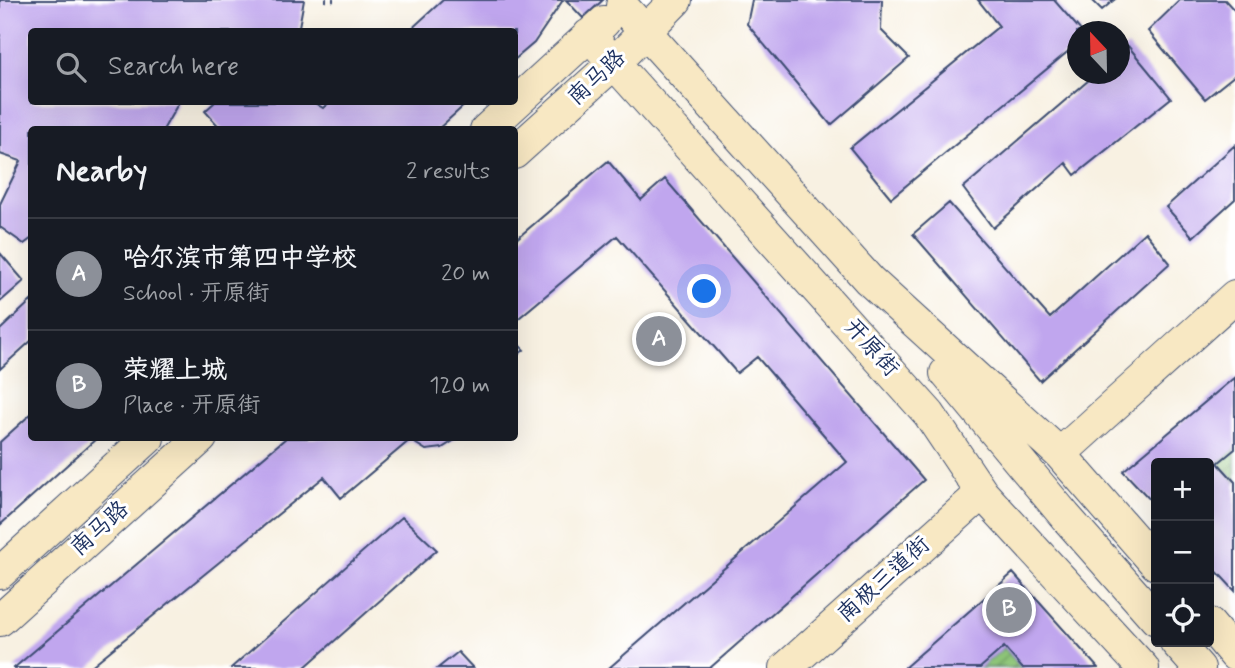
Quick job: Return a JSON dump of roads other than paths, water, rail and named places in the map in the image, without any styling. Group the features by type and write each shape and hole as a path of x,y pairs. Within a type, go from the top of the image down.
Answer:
{"main road":[{"name":"南马路","path":"518,149 614,63 676,0"},
{"name":"南马路","path":"518,100 625,3"},
{"name":"开原街","path":"625,3 645,33 869,280 1065,516 1151,614"},
{"name":"开原街","path":"589,35 929,414 982,493 1143,668"},
{"name":"南马路","path":"490,126 513,105"},
{"name":"开原街","path":"869,280 1060,454 1151,558"},
{"path":"1060,454 1235,296"},
{"name":"南马路","path":"0,573 145,441"},
{"name":"南马路","path":"0,620 198,441"},
{"name":"南极三道街","path":"786,668 982,493"},
{"path":"1214,630 1235,654"},
{"path":"1180,647 1199,668"}],"place":[{"name":"哈尔滨市第四中学校","path":"659,339"},
{"name":"荣耀上城","path":"1009,610"}]}
